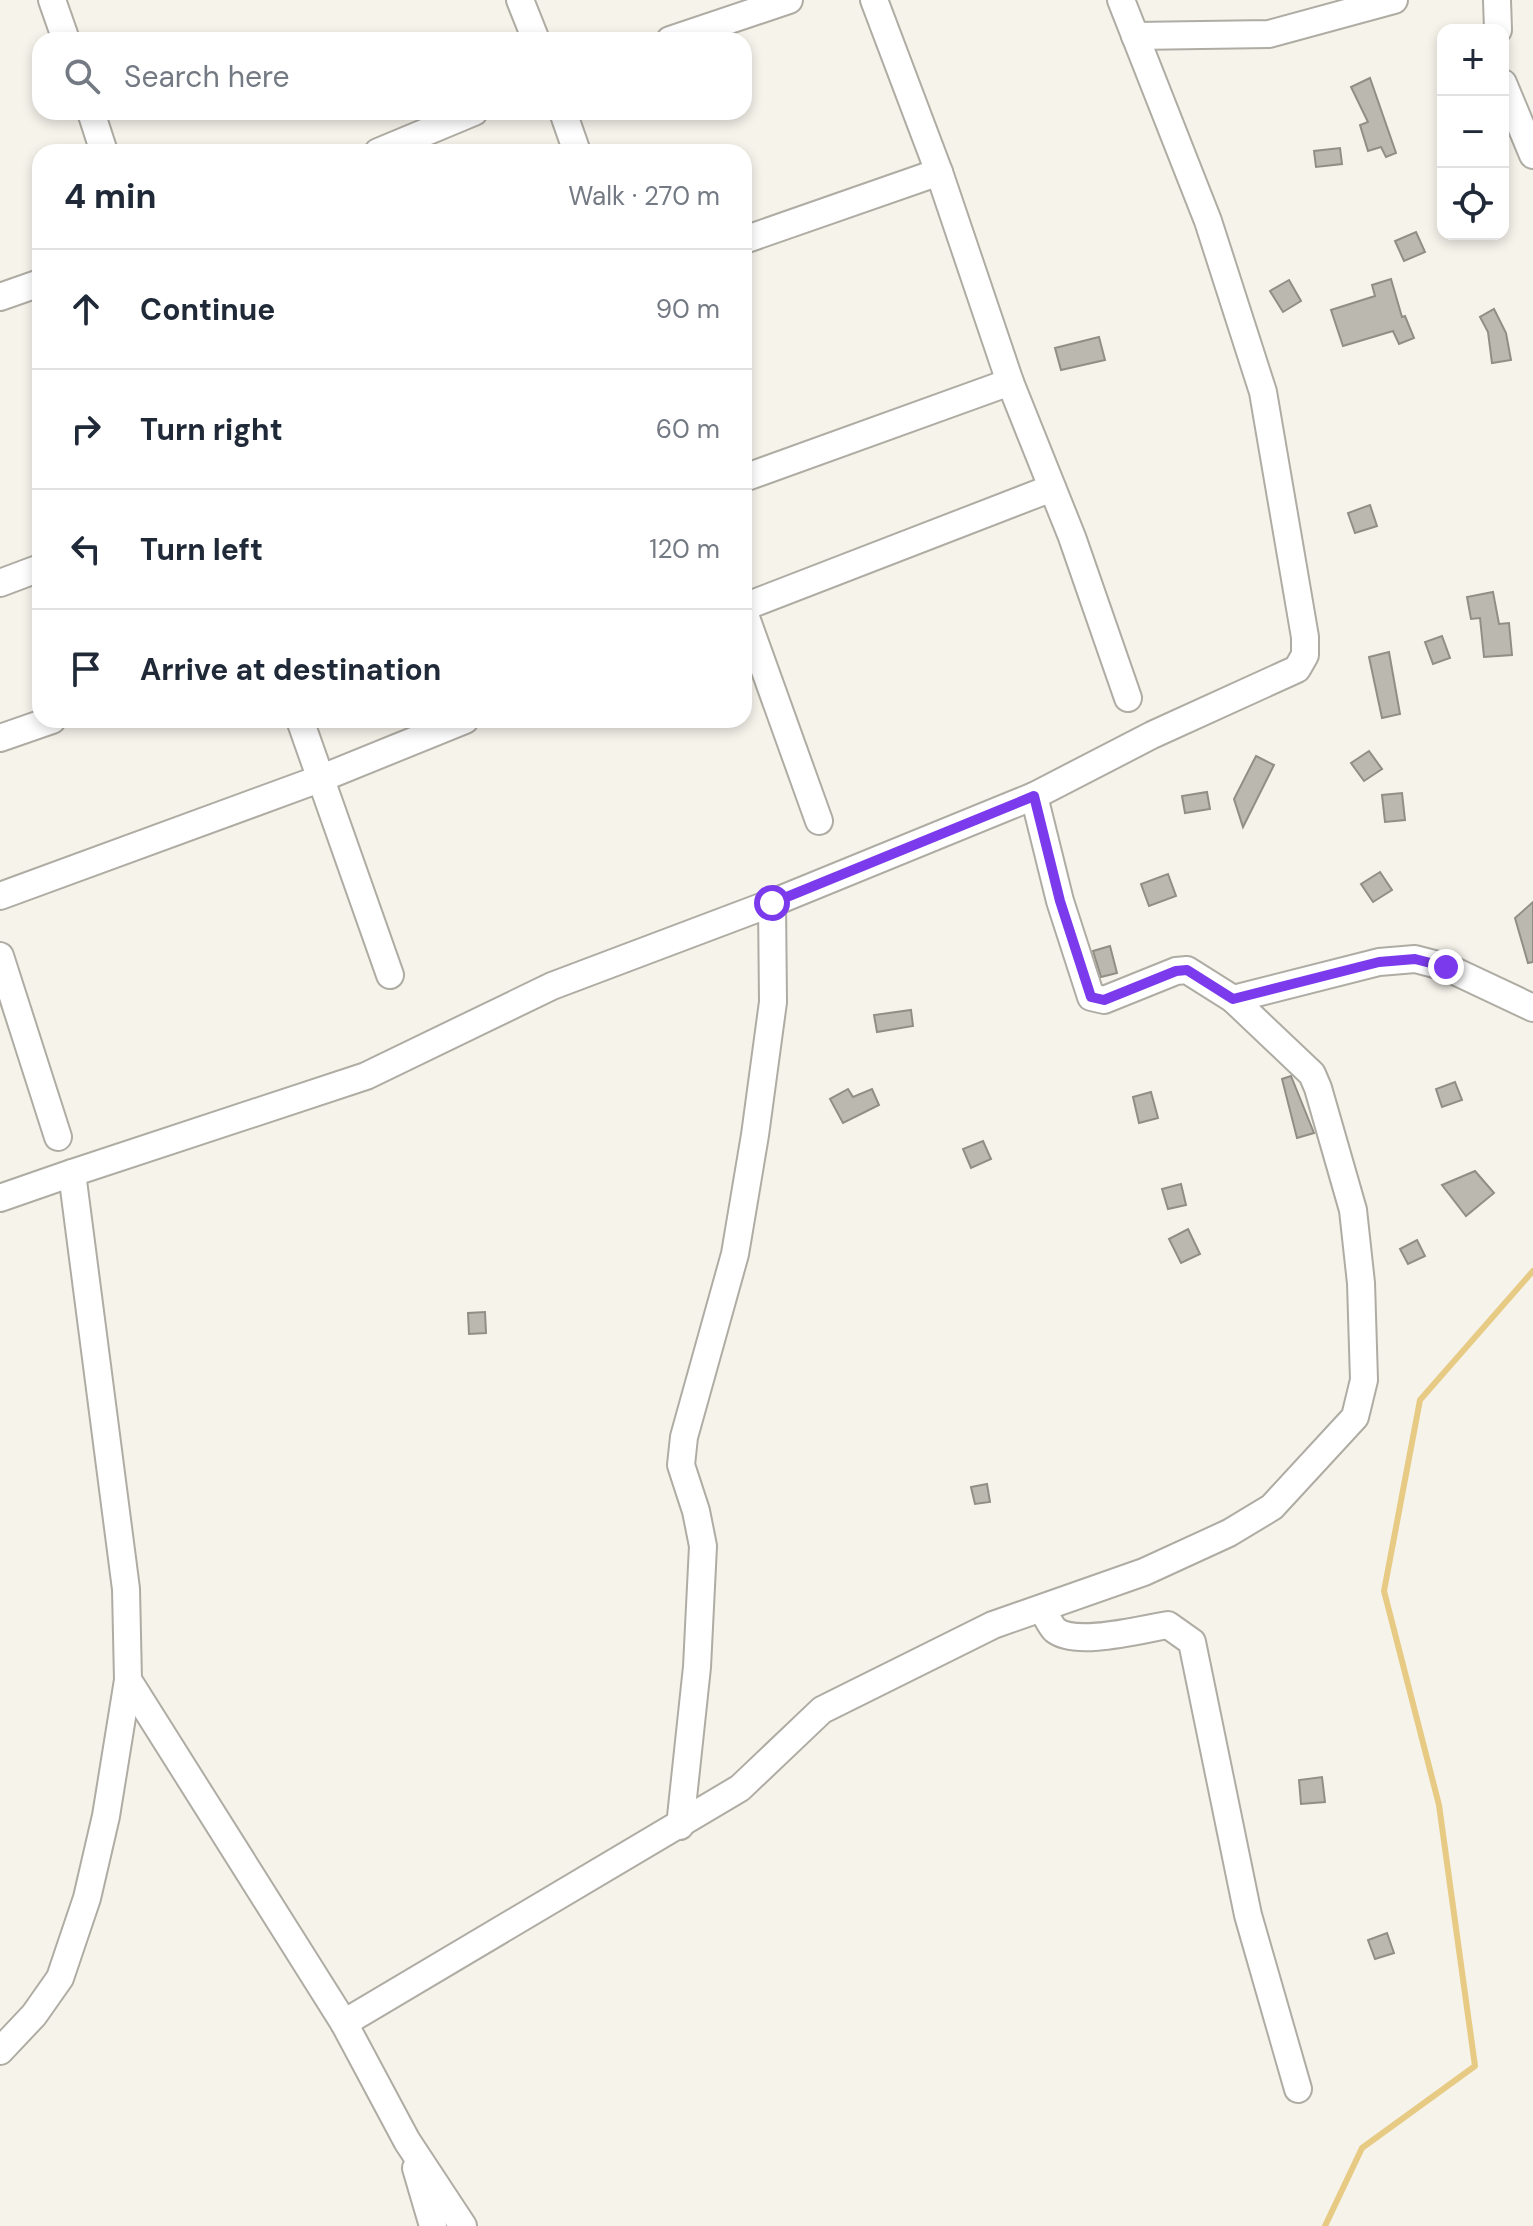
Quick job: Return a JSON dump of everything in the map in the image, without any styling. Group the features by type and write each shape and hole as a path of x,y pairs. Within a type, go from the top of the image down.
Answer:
{"street":[{"path":"52,0 63,32"},
{"path":"520,0 533,32"},
{"path":"694,32 789,0"},
{"path":"874,0 939,172 1010,382 1128,698"},
{"path":"0,1198 366,1076 552,986 772,903 1034,796 1152,735 1297,669 1305,655 1305,637 1263,392 1208,221 1121,0"},
{"path":"1135,36 1269,34 1394,0"},
{"path":"1497,0 1498,24"},
{"path":"1508,96 1533,155"},
{"path":"94,120 101,144"},
{"path":"397,144 455,120"},
{"path":"566,120 574,144"},
{"path":"752,237 939,172"},
{"path":"0,297 32,286"},
{"path":"752,475 1010,382"},
{"path":"752,607 1052,488"},
{"path":"0,583 32,571"},
{"path":"752,633 819,821"},
{"path":"0,738 32,727"},
{"path":"303,728 390,975"},
{"path":"0,896 322,778 445,728"},
{"path":"344,2023 740,1788 822,1710 993,1625 1204,1546 1272,1507 1355,1417 1363,1396 1361,1283 1353,1210 1312,1074 1233,999 1187,970 1176,971 1104,1000 1091,997 1060,901 1034,796"},
{"path":"680,1826 697,1667 703,1546 696,1511 681,1465 687,1423 735,1254 755,1135 773,1002 772,903"},
{"path":"0,956 58,1137"},
{"path":"1233,999 1379,962 1415,959 1446,967 1533,1008"},
{"path":"0,2051 34,2015 60,1978 65,1965 87,1898 103,1830 128,1680 126,1589 72,1173"},
{"path":"1042,1609 1055,1630 1068,1636 1083,1638 1168,1625 1192,1642 1248,1915 1298,2089"},
{"path":"128,1680 344,2023 407,2141 463,2226"},
{"path":"407,2141 433,2226"}],"building":[{"path":"1370,78 1396,153 1386,157 1381,147 1368,151 1360,125 1368,122 1351,87"},
{"path":"1340,148 1342,164 1316,167 1314,151"},
{"path":"1416,232 1425,252 1404,261 1395,241"},
{"path":"1391,279 1402,317 1405,316 1414,338 1399,344 1393,331 1343,346 1331,310 1375,296 1372,285"},
{"path":"1289,280 1301,301 1283,312 1270,291"},
{"path":"1494,309 1506,333 1511,360 1492,363 1488,332 1480,317"},
{"path":"1099,337 1105,360 1061,370 1055,348"},
{"path":"1370,505 1377,526 1355,533 1348,513"},
{"path":"1493,592 1499,624 1509,623 1512,655 1484,657 1480,618 1471,619 1467,597"},
{"path":"1442,636 1450,658 1433,664 1425,642"},
{"path":"1389,652 1400,714 1382,718 1369,657"},
{"path":"1369,751 1382,769 1364,781 1351,763"},
{"path":"1256,756 1274,765 1243,827 1234,799"},
{"path":"1207,792 1210,809 1185,813 1182,796"},
{"path":"1402,793 1405,820 1385,822 1382,795"},
{"path":"1380,872 1392,890 1373,902 1361,884"},
{"path":"1168,874 1176,896 1149,906 1141,884"},
{"path":"1533,902 1533,962 1528,963 1515,918"},
{"path":"1110,946 1117,973 1101,977 1093,951"},
{"path":"911,1010 913,1026 877,1032 874,1015"},
{"path":"1291,1076 1314,1133 1297,1138 1282,1079"},
{"path":"1455,1082 1462,1100 1442,1107 1436,1089"},
{"path":"848,1089 853,1097 872,1089 879,1105 843,1123 830,1099"},
{"path":"1151,1092 1158,1118 1139,1123 1133,1097"},
{"path":"983,1141 991,1159 971,1168 963,1149"},
{"path":"1475,1171 1494,1193 1466,1216 1442,1185"},
{"path":"1181,1184 1186,1205 1168,1209 1162,1189"},
{"path":"1188,1229 1200,1254 1181,1263 1169,1239"},
{"path":"1417,1240 1425,1256 1408,1264 1400,1249"},
{"path":"485,1312 486,1333 469,1334 468,1313"},
{"path":"987,1484 990,1502 975,1504 971,1487"},
{"path":"1322,1777 1325,1802 1301,1804 1299,1780"},
{"path":"1387,1933 1394,1953 1375,1959 1368,1940"}],"waterway":[{"path":"1325,2226 1362,2148 1475,2066 1439,1805 1384,1591 1420,1400 1533,1271"}],"route":[{"path":"772,903 1034,796 1060,901 1091,997 1104,1000 1176,971 1187,970 1233,999 1379,962 1415,959 1446,967"}]}
